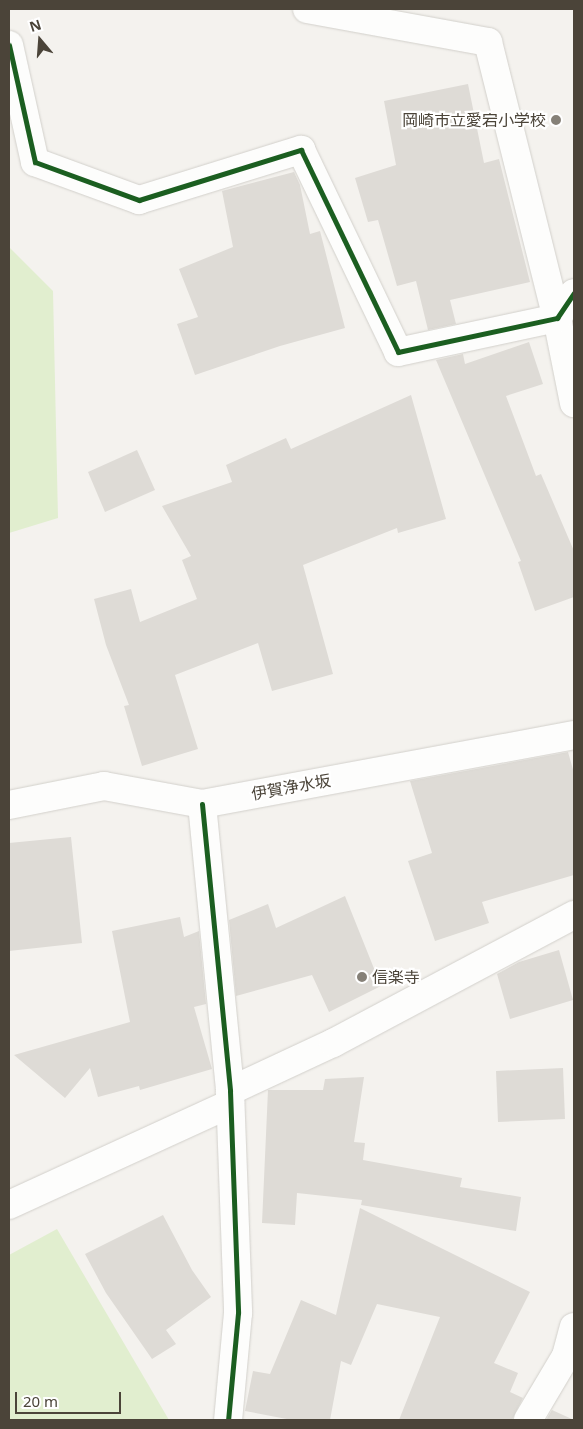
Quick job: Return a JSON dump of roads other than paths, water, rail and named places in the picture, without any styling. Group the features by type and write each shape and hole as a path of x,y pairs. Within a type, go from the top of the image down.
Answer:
{"street":[{"path":"307,9 488,42 557,318 574,403"},
{"path":"9,45 35,162 139,200 302,150 398,352 557,318 574,293"},
{"name":"伊賀浄水坂","path":"9,805 104,786 202,804 574,735"},
{"path":"202,804 230,1098 238,1313 228,1420"},
{"path":"9,1205 230,1098 574,915"},
{"path":"528,1420 566,1356 574,1327"}],"place":[{"name":"岡崎市立愛宕小学校","path":"556,120"},
{"name":"信楽寺","path":"362,977"}]}
